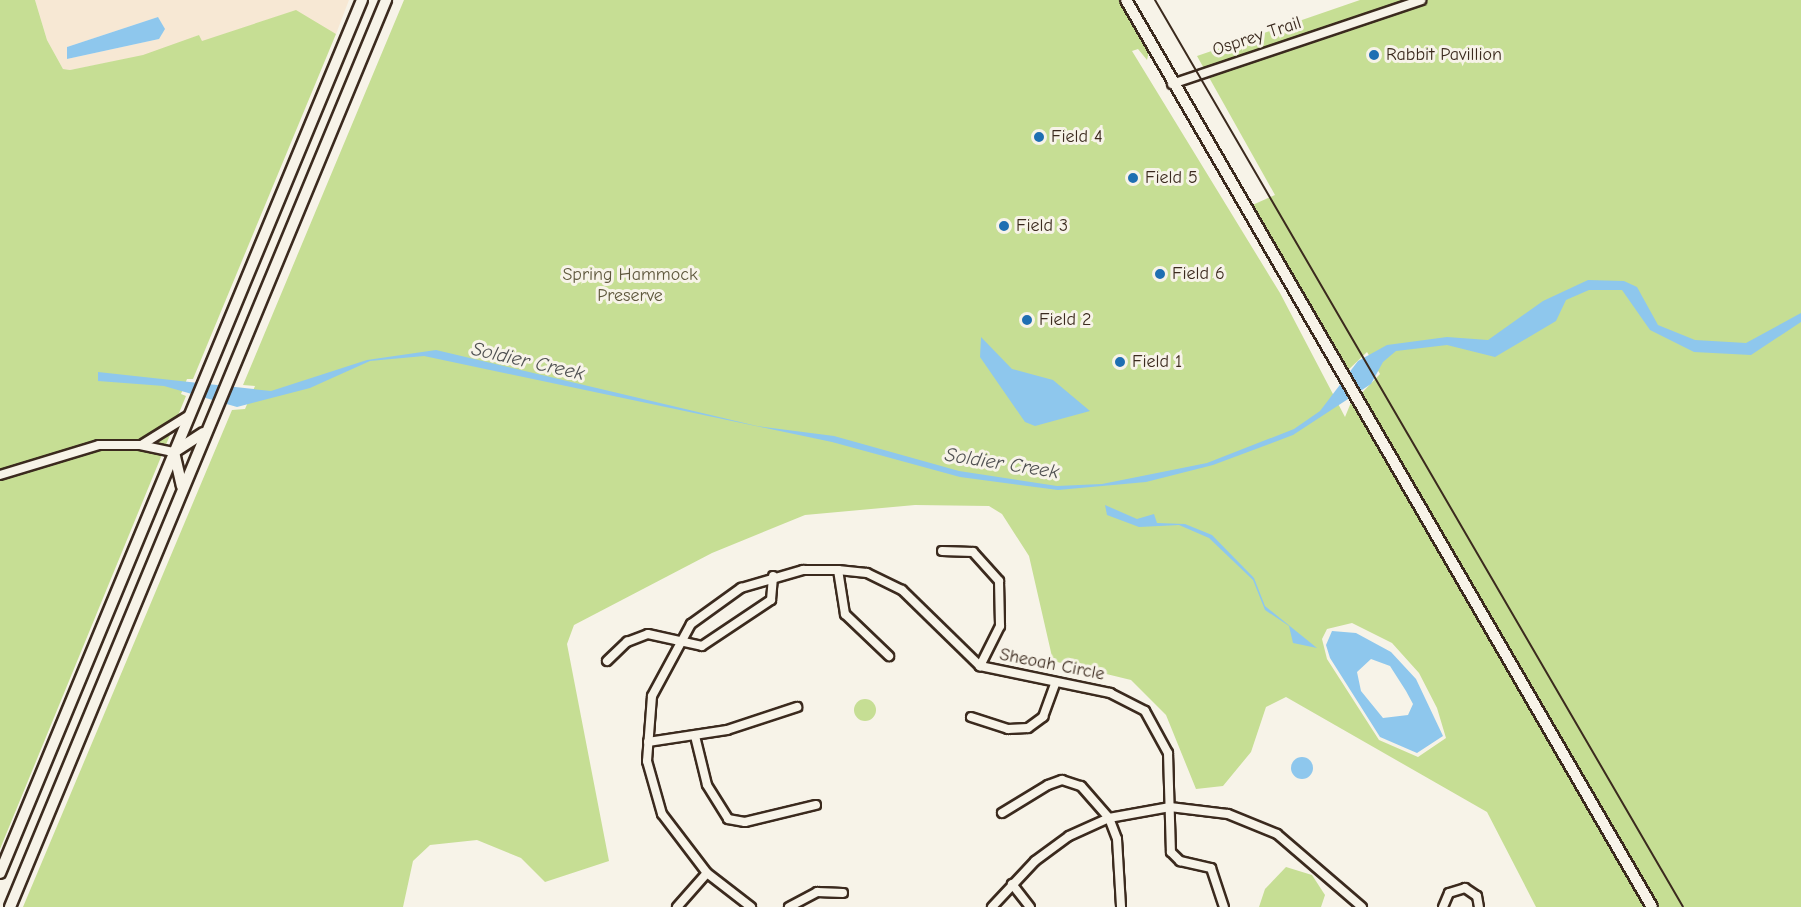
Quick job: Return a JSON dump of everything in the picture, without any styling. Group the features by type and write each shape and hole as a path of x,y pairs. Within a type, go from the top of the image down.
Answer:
{"main road":[{"path":"0,873 362,0"},
{"path":"10,907 386,0"},
{"path":"1126,0 1172,84 1652,907"},
{"path":"174,453 208,429"},
{"path":"174,453 183,471 182,493"}],"street":[{"name":"Osprey Trail","path":"1172,84 1421,0"},
{"path":"140,445 174,430 192,408"},
{"path":"0,475 99,445 140,445 174,453"},
{"path":"942,551 973,552 999,581 1000,626 980,666"},
{"path":"838,570 845,614 889,656"},
{"name":"Sheoah Circle","path":"751,907 707,873 662,814 650,776 648,742 652,696 678,641 704,613 741,588 773,576 838,570 867,573 902,590 980,666 1055,684 1110,693 1145,711 1167,753 1171,852 1180,861 1211,868 1224,907"},
{"path":"607,661 627,642 648,634 698,647 733,629 771,600 773,576"},
{"path":"971,717 1008,729 1028,728 1043,717 1055,684"},
{"path":"648,742 695,736 797,707"},
{"path":"695,736 707,785 728,819 745,822 816,805"},
{"path":"1002,813 1062,780 1081,786 1109,818 1119,857 1121,907"},
{"path":"993,907 1012,884 1052,847 1109,818 1170,807 1228,814 1277,834 1362,907"},
{"path":"677,907 707,873"},
{"path":"1012,884 1030,907"},
{"path":"1443,907 1449,893 1465,888 1477,896 1479,907"},
{"path":"789,907 817,892 843,893"}],"shaded area":[{"path":"35,0 349,0 336,34 285,14 201,42 199,35 157,53 70,70 63,69 47,40","holes":["158,17 159,39 67,59 67,47"]}],"green space":[{"path":"0,0 35,0 47,40 63,69 70,70 143,55 199,35 202,41 296,10 336,34 193,379 187,379 181,394 186,396 0,849"},
{"name":"Spring Hammock Preserve","path":"404,0 1121,0 1149,51 1147,60 1138,49 1132,51 1280,293 1345,417 1352,400 1648,907 1536,907 1487,812 1286,697 1266,707 1251,752 1223,786 1196,789 1166,715 1131,680 1053,661 1029,556 1002,514 989,506 915,505 805,515 712,553 574,625 567,644 609,861 545,882 521,858 477,840 430,845 413,861 403,907 23,907 232,410 245,409 255,386 243,385","holes":["1352,623 1392,643 1419,673 1437,708 1446,738 1418,757 1379,740 1327,659 1322,639 1327,629"]},
{"path":"1360,0 1801,0 1801,907 1657,907 1359,396 1380,374 1367,352 1345,373 1248,207 1275,195 1197,56"},
{"path":"865,699 873,702 876,710 873,718 865,721 857,718 854,710 857,702"},
{"path":"1286,867 1312,875 1325,895 1321,907 1259,907 1265,889"}],"water":[{"path":"158,17 165,29 159,39 67,59 67,47"},
{"path":"1588,280 1624,281 1637,287 1658,325 1695,340 1746,343 1801,313 1801,322 1751,355 1694,352 1650,330 1622,290 1589,290 1566,300 1556,321 1495,357 1447,345 1396,351 1383,362 1371,384 1293,435 1213,465 1146,482 1058,490 960,477 832,442 424,356 370,361 310,388 237,407 164,386 98,381 98,372 271,391 367,360 436,350 757,426 834,436 959,471 1057,486 1102,484 1207,463 1294,429 1320,411 1358,361 1387,345 1447,337 1488,340 1543,301"},
{"path":"981,337 1012,369 1053,380 1090,411 1035,426 1025,422 980,357"},
{"path":"1105,505 1137,519 1154,514 1157,523 1185,524 1212,535 1254,578 1265,606 1317,648 1293,643 1289,626 1265,610 1253,580 1209,538 1179,525 1139,527 1107,515"},
{"path":"1332,631 1356,633 1391,652 1416,679 1443,736 1417,753 1380,737 1330,658 1326,645","holes":["1371,659 1390,666 1413,704 1408,715 1383,718 1361,691 1357,672"]},
{"path":"1302,757 1310,760 1313,768 1310,776 1302,779 1294,776 1291,768 1294,760"}],"waterway":[{"name":"Soldier Creek","path":"874,450 888,454"}],"railway":[{"path":"1155,0 1683,907"}],"place":[{"name":"Rabbit Pavillion","path":"1374,55"},
{"name":"Field 4","path":"1039,137"},
{"name":"Field 5","path":"1133,178"},
{"name":"Field 3","path":"1004,226"},
{"name":"Field 6","path":"1160,274"},
{"name":"Field 2","path":"1027,320"},
{"name":"Field 1","path":"1120,362"}]}
